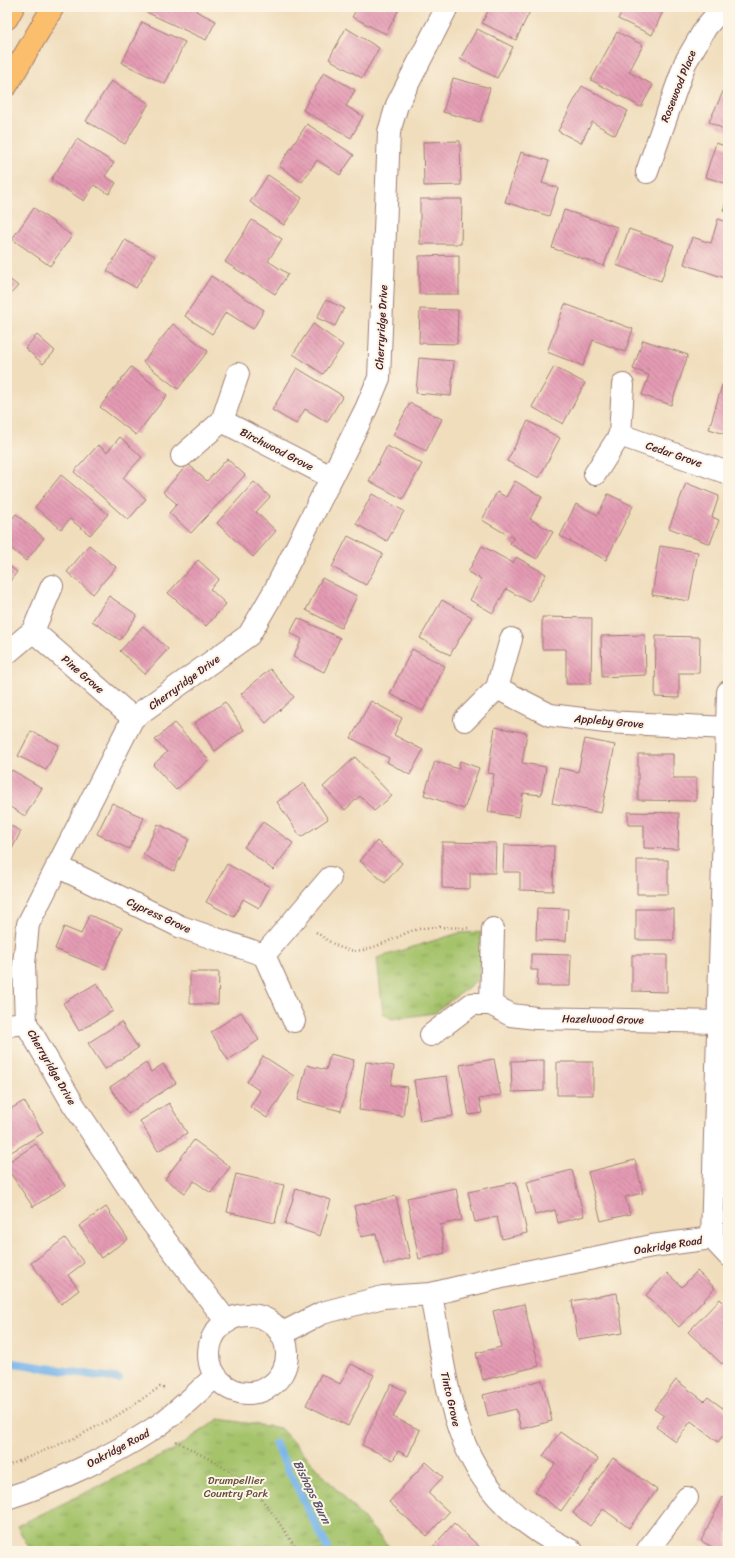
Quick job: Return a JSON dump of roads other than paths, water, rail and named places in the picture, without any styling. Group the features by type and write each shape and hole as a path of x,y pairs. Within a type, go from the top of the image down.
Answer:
{"main road":[{"path":"7,18 13,7"},
{"path":"7,85 53,7"}],"street":[{"name":"Cherryridge Drive","path":"227,1322 147,1216 73,1104 17,1024 28,924 133,718 249,635 275,590 366,409 379,378 389,132 397,105 447,7"},
{"name":"Rosewood Place","path":"647,172 685,64 706,27 723,7"},
{"path":"182,456 222,421 238,374"},
{"path":"595,474 620,435 623,385"},
{"name":"Birchwood Grove","path":"222,421 331,477"},
{"name":"Cedar Grove","path":"620,435 728,473"},
{"path":"7,653 33,631 52,586"},
{"name":"Pine Grove","path":"33,631 133,718"},
{"path":"465,720 497,688 511,639"},
{"name":"Appleby Grove","path":"497,688 550,715 606,722 727,728"},
{"name":"Oakridge Road","path":"282,1334 322,1313 382,1297 431,1294 502,1277 637,1250 712,1238 719,1022 725,903 728,692"},
{"name":"Cypress Grove","path":"57,866 181,927 264,955"},
{"path":"294,1021 264,955 330,878"},
{"path":"431,1035 472,1004 490,1004 492,929"},
{"name":"Hazelwood Grove","path":"490,1004 511,1015 536,1018 719,1022"},
{"path":"712,1238 728,1255"},
{"name":"Tinto Grove","path":"431,1294 453,1414 470,1458 492,1490 512,1513 543,1535 572,1551"},
{"path":"246,1316 257,1316 266,1320 282,1334 286,1345 287,1356 285,1367 280,1378 272,1386 262,1391 242,1393 227,1386 216,1376 212,1367 210,1347 214,1337 227,1322 246,1316"},
{"name":"Oakridge Road","path":"7,1498 59,1478 98,1460 154,1429 216,1376"},
{"path":"647,1551 687,1498"}],"waterway":[{"name":"Bishops Burn","path":"7,1362 119,1379"},
{"name":"Bishops Burn","path":"275,1443 329,1551"}],"park label":[{"name":"Drumpellier Country Park","path":"236,1486"}]}
